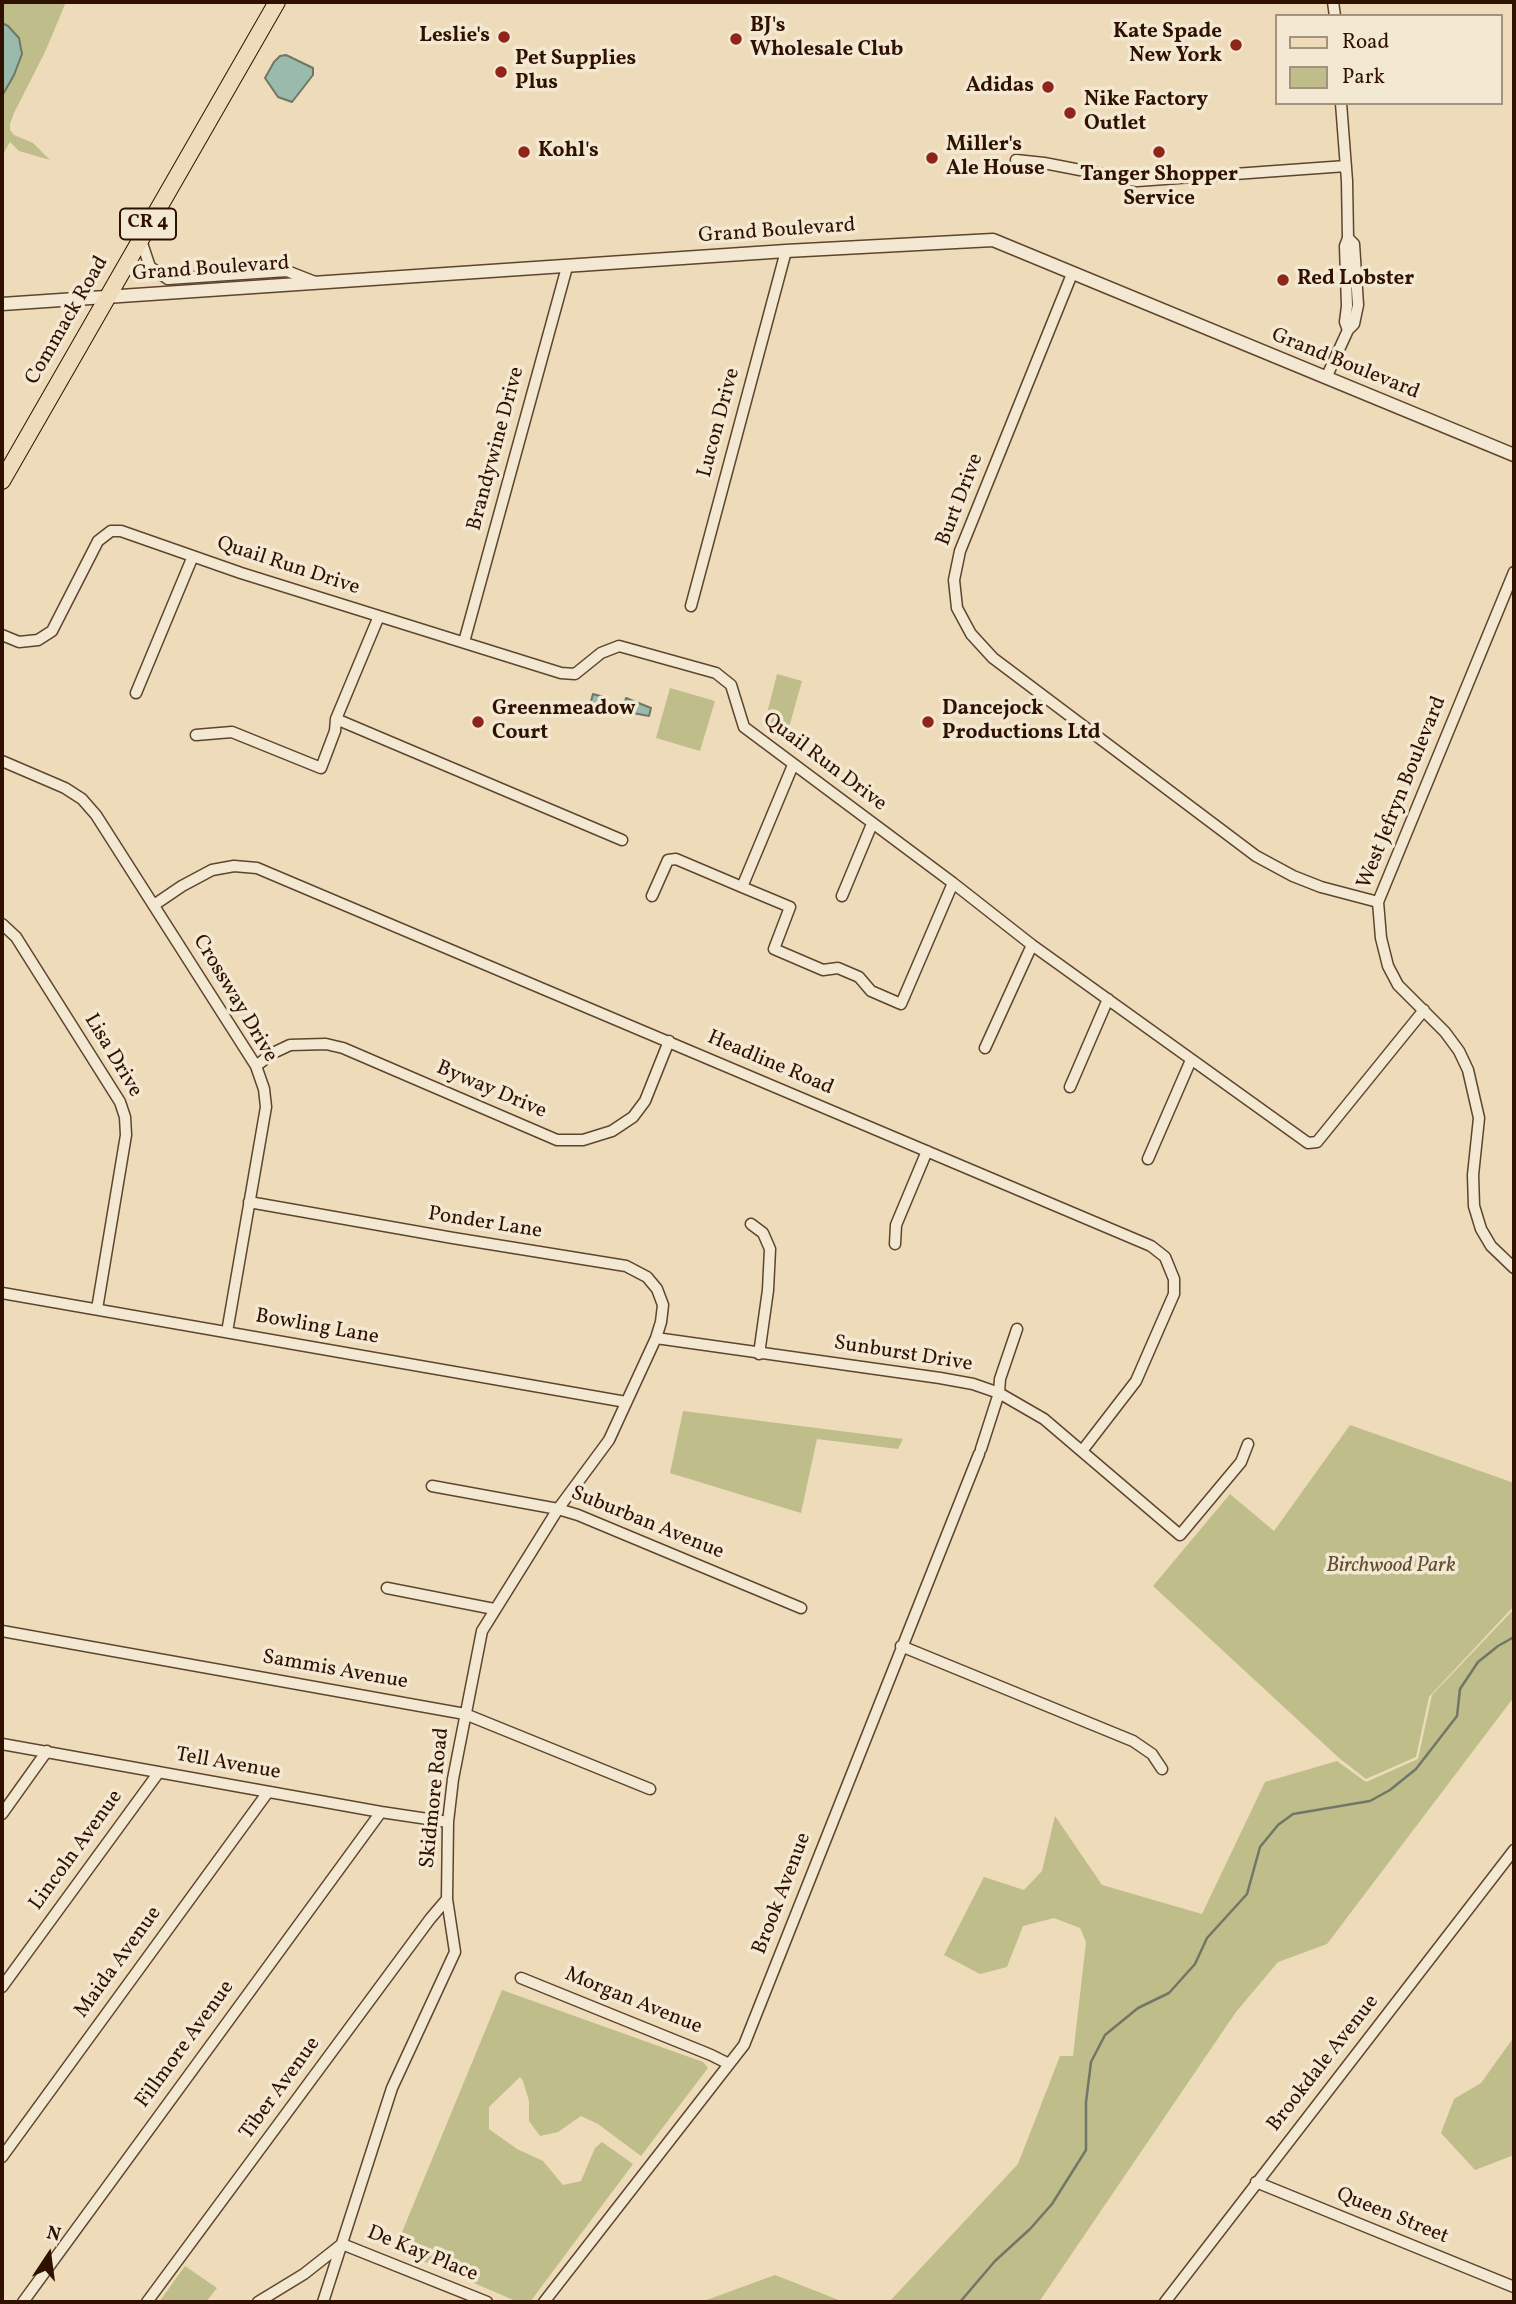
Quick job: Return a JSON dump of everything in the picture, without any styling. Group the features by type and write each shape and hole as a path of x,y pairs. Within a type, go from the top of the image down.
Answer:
{"main road":[{"name":"Commack Road","path":"2,481 277,2"}],"street":[{"path":"1326,378 1348,330 1354,324 1358,305 1354,244 1348,238 1341,105"},
{"path":"1016,160 1137,181 1346,166"},
{"path":"140,237 150,267 168,279 280,271 294,273 315,282"},
{"name":"Grand Boulevard","path":"2,304 786,251 993,240 1514,455"},
{"name":"Lucon Drive","path":"691,606 786,251"},
{"name":"Brandywine Drive","path":"464,642 567,267"},
{"name":"Burt Drive","path":"1072,274 960,551 954,580 957,608 971,634 993,658 1256,856 1293,876 1321,887 1378,902"},
{"name":"Quail Run Drive","path":"2,635 19,642 38,640 52,631 97,541 111,531 121,531 568,675 584,668 601,653 619,646 716,673 731,685 744,727 1032,945 1308,1143 1317,1142 1424,1010"},
{"path":"136,693 193,556"},
{"name":"West Jefryn Boulevard","path":"1514,572 1378,902 1381,938 1388,966 1398,985 1445,1032 1468,1069 1479,1118 1473,1175 1474,1206 1481,1229 1491,1246 1514,1268"},
{"path":"196,735 232,732 321,768 335,731 336,719 379,616"},
{"path":"336,719 622,840"},
{"name":"Crossway Drive","path":"2,761 65,788 82,799 96,815 256,1066 264,1089 266,1107 227,1332"},
{"path":"742,887 793,765"},
{"path":"842,896 872,824"},
{"path":"652,896 668,860 676,859 790,907 774,950 823,970 838,968 859,977 871,991 901,1004 953,883"},
{"name":"Headline Road","path":"154,905 212,870 234,866 257,868 1151,1246 1165,1257 1174,1279 1174,1294 1136,1381 1082,1451"},
{"name":"Lisa Drive","path":"2,924 16,937 120,1102 125,1117 126,1135 97,1309"},
{"path":"985,1048 1032,945"},
{"path":"1070,1087 1108,999"},
{"name":"Byway Drive","path":"256,1066 273,1053 290,1045 326,1044 343,1048 557,1140 583,1140 612,1131 633,1117 645,1101 668,1041"},
{"path":"1148,1159 1191,1060"},
{"path":"895,1244 896,1225 926,1151"},
{"name":"Ponder Lane","path":"249,1202 626,1266 647,1276 657,1289 663,1306 662,1322 626,1402"},
{"path":"751,1224 764,1233 771,1249 759,1354"},
{"name":"Bowling Lane","path":"2,1293 626,1402"},
{"name":"Brook Avenue","path":"544,2302 744,2045 980,1451 1017,1329"},
{"name":"Sunburst Drive","path":"656,1338 940,1378 973,1384 999,1393 1044,1419 1180,1535 1241,1462 1248,1444"},
{"name":"Skidmore Road","path":"323,2302 392,2088 455,1952 447,1899 448,1822 453,1779 482,1630 558,1509 609,1440 626,1402"},
{"name":"Suburban Avenue","path":"432,1486 558,1509 801,1608"},
{"path":"387,1588 494,1609"},
{"name":"Sammis Avenue","path":"2,1631 465,1714 650,1789"},
{"path":"901,1646 1133,1741 1152,1754 1162,1769"},
{"name":"Tell Avenue","path":"2,1744 448,1822"},
{"path":"2,1814 47,1751"},
{"name":"Lincoln Avenue","path":"2,1987 159,1772"},
{"name":"Maida Avenue","path":"2,2157 268,1792"},
{"name":"Fillmore Avenue","path":"23,2302 381,1812"},
{"name":"Brookdale Avenue","path":"1165,2302 1514,1850"},
{"name":"Tiber Avenue","path":"148,2302 447,1899"},
{"name":"Morgan Avenue","path":"521,1978 711,2054 729,2064"},
{"name":"Queen Street","path":"1256,2182 1514,2287"},
{"path":"258,2302 304,2274 342,2244"},
{"name":"De Kay Place","path":"342,2244 487,2302"}],"green space":[{"path":"2,2 66,2 10,124 14,135 33,143 50,160 19,151 10,142 2,156 2,96 8,83 19,38 2,23"},
{"path":"777,674 802,681 788,731 764,725"},
{"path":"670,688 715,701 700,751 656,738"},
{"path":"683,1411 903,1439 898,1449 817,1439 801,1513 670,1473"},
{"name":"Birchwood Park","path":"1350,1425 1514,1483 1514,1606 1429,1697 1416,1757 1366,1779 1339,1758 1153,1586 1230,1494 1274,1531"},
{"path":"1514,1609 1514,1697 1327,1944 1278,1962 1236,2012 1039,2302 889,2302 1018,2164 1060,2056 1073,2056 1086,1942 1080,1928 1054,1918 1023,1926 1007,1967 980,1974 944,1955 984,1877 1024,1890 1042,1871 1055,1816 1102,1885 1202,1914 1265,1782 1337,1761 1366,1782 1418,1759 1432,1695"},
{"path":"502,1990 703,2062 708,2068 641,2156 598,2124 581,2116 558,2132 540,2136 529,2121 529,2101 520,2077 489,2107 489,2129 517,2149 543,2161 563,2185 581,2181 595,2148 602,2142 633,2164 530,2302 518,2302 395,2249"},
{"path":"1514,2037 1514,2155 1475,2170 1441,2133 1454,2099 1481,2083"},
{"path":"185,2266 217,2288 206,2302 159,2302"},
{"path":"775,2275 844,2302 701,2302"}],"shaded area":[{"path":"2,23 19,38 22,54 2,96"},
{"path":"286,55 313,68 313,75 292,102 278,97 265,78 274,62 280,56"},
{"path":"593,694 604,697 599,715 588,712"},
{"path":"626,698 651,708 649,716 622,711"}],"waterway":[{"path":"960,2302 995,2261 1030,2229 1052,2204 1086,2150 1086,2102 1091,2062 1105,2035 1138,2008 1169,1993 1195,1964 1207,1938 1247,1894 1260,1847 1278,1825 1293,1814 1370,1801 1390,1790 1416,1769 1457,1716 1460,1689 1478,1662 1514,1637"}],"place":[{"name":"Leslie's","path":"504,37"},
{"name":"BJ's Wholesale Club","path":"736,39"},
{"name":"Kate Spade New York","path":"1236,45"},
{"name":"Pet Supplies Plus","path":"501,72"},
{"name":"Adidas","path":"1048,87"},
{"name":"Nike Factory Outlet","path":"1070,113"},
{"name":"Kohl's","path":"524,152"},
{"name":"Tanger Shopper Service","path":"1159,152"},
{"name":"Miller's Ale House","path":"932,158"},
{"name":"Red Lobster","path":"1283,280"},
{"name":"Greenmeadow Court","path":"478,722"},
{"name":"Dancejock Productions Ltd","path":"928,722"}]}
